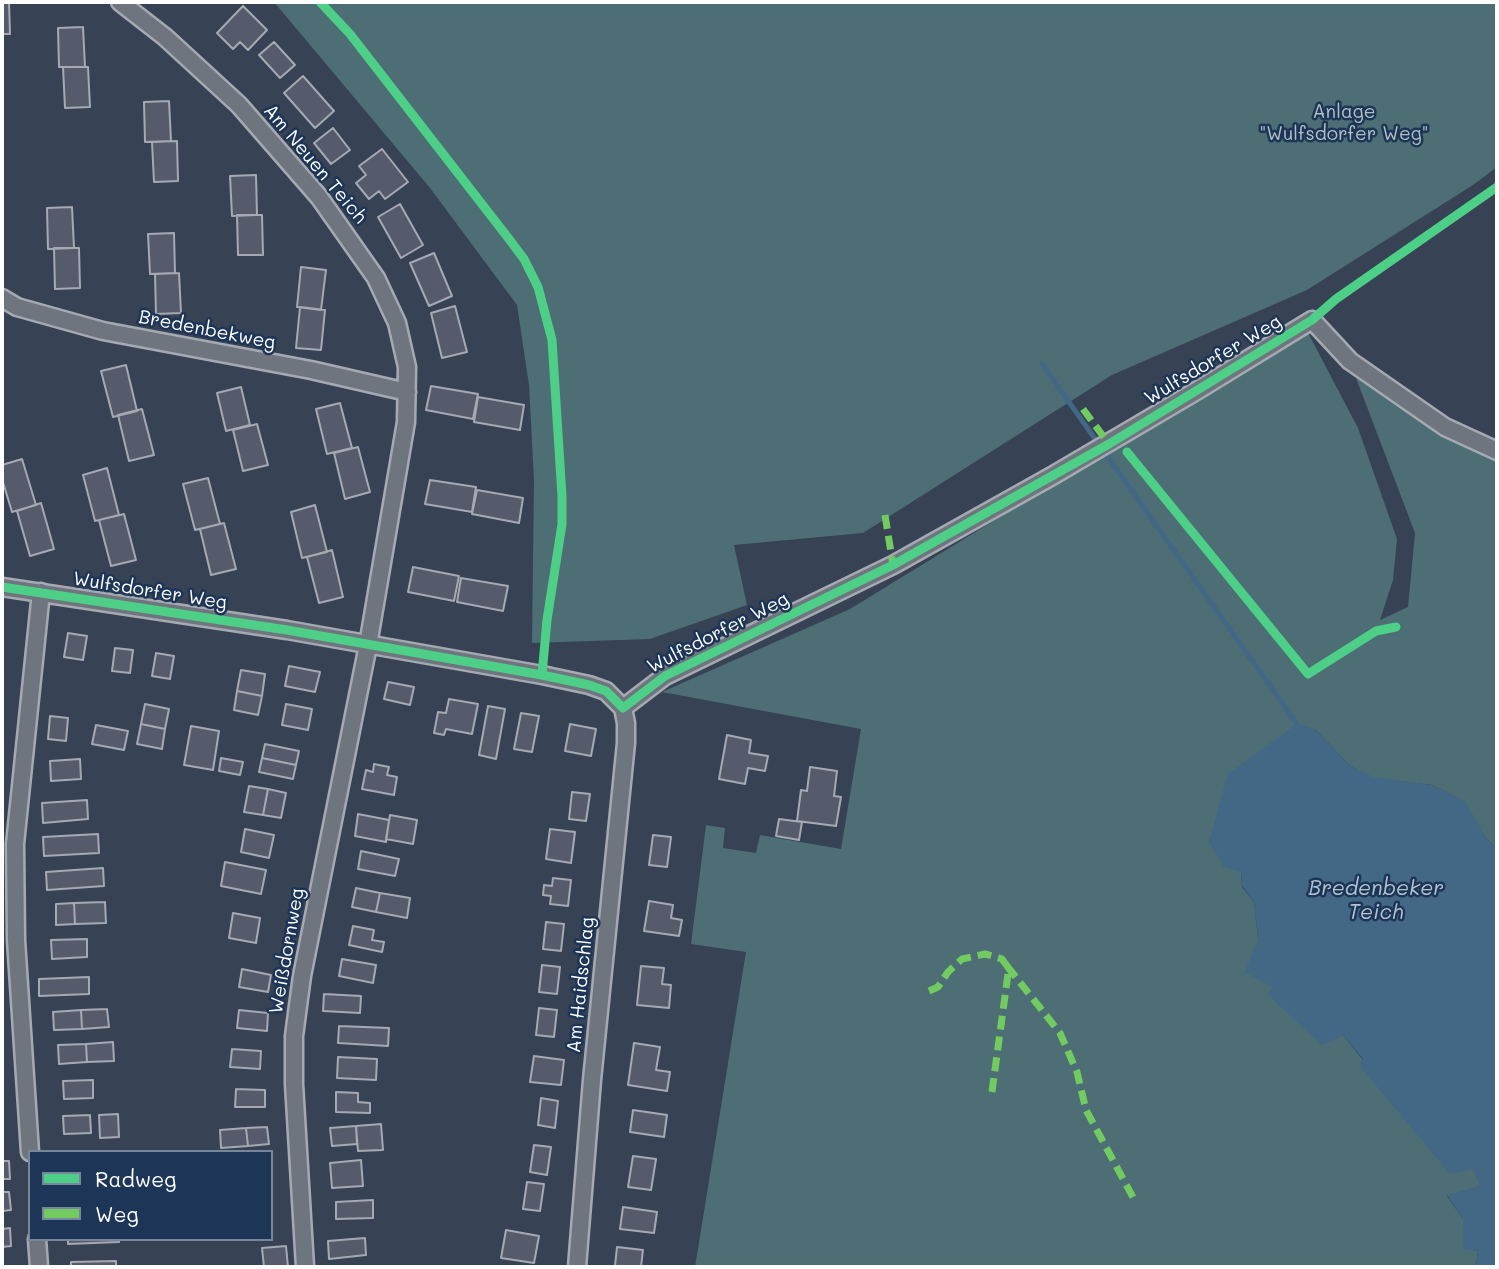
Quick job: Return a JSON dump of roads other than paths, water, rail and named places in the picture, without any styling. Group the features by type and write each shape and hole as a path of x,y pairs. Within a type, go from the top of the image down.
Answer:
{"street":[{"name":"Am Neuen Teich","path":"120,2 165,37 239,105 320,197 376,278 397,323 407,366 406,422 368,645"},
{"name":"Bredenbekweg","path":"2,298 18,307 103,331 407,391"},
{"name":"Wulfsdorfer Weg","path":"2,587 287,630 589,685 606,691 623,708 665,676 892,565 1086,457 1312,320 1349,361 1445,427 1497,451"},
{"path":"30,1150 16,940 15,844 41,592"},
{"name":"Weißdornweg","path":"305,1267 294,1084 294,1036 302,976 368,645"},
{"name":"Am Haidschlag","path":"577,1267 626,743 623,708"},
{"path":"37,1241 39,1267"}],"water":[{"name":"Bredenbeker Teich","path":"1297,724 1315,729 1349,765 1373,777 1432,785 1465,801 1485,837 1497,849 1497,1267 1476,1267 1478,1251 1463,1249 1463,1219 1447,1195 1480,1186 1473,1169 1450,1174 1359,1065 1363,1059 1343,1035 1322,1045 1267,994 1273,988 1245,972 1258,939 1254,902 1242,886 1241,872 1224,867 1209,842 1228,774"}],"waterway":[{"path":"1042,364 1297,724"}],"park label":[{"name":"Anlage \"Wulfsdorfer Weg\"","path":"1344,123"}]}
